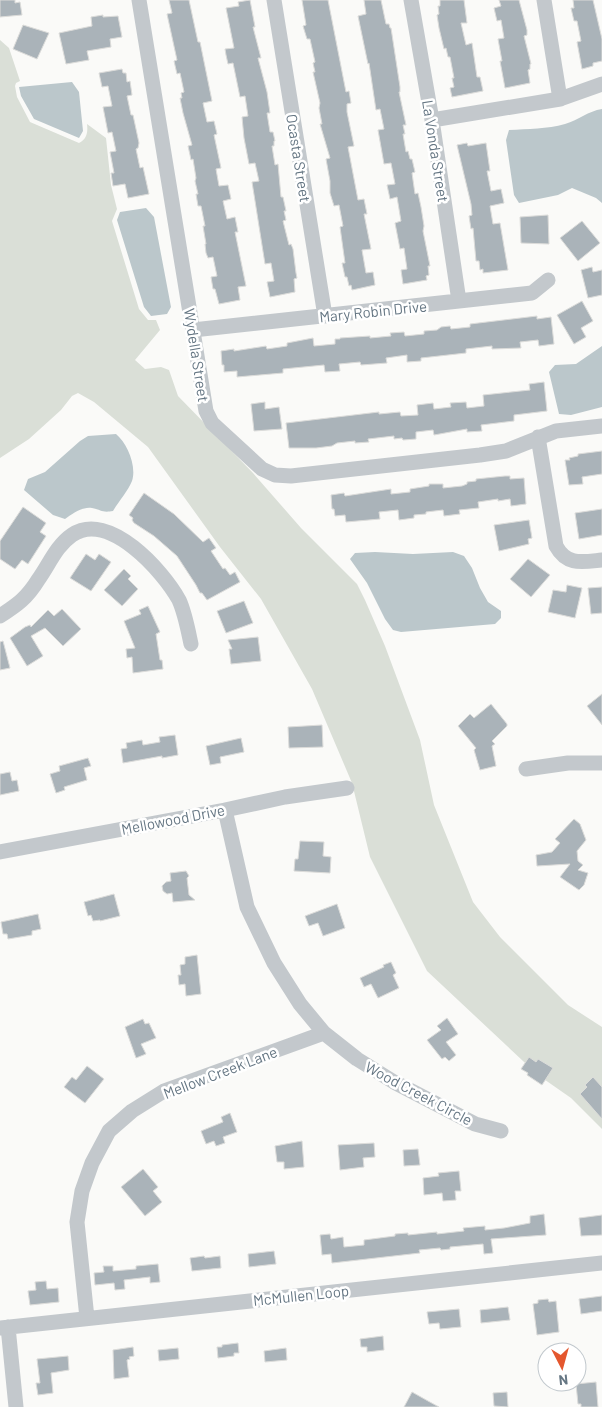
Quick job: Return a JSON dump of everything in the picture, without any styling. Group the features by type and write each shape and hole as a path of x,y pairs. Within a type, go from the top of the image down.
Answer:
{"street":[{"name":"Wydella Street","path":"139,0 206,411 212,423 262,469 275,475 291,476 506,451 556,431 602,426"},
{"name":"Ocasta Street","path":"274,0 325,316"},
{"name":"La Vonda Street","path":"411,0 432,120 459,301"},
{"path":"544,0 560,99"},
{"path":"432,120 560,99 602,84"},
{"name":"Mary Robin Drive","path":"193,330 532,293 548,280"},
{"path":"538,437 556,546 567,559 580,562 602,560"},
{"path":"0,616 20,603 38,580 56,550 73,534 89,529 103,530 134,546 168,581 180,602 192,644"},
{"path":"526,768 568,763 602,763"},
{"name":"Mellowood Drive","path":"0,852 285,797 346,788"},
{"name":"Wood Creek Circle","path":"224,810 247,907 274,963 300,1004 324,1033 357,1059 394,1082 475,1124 501,1131"},
{"name":"Mellow Creek Lane","path":"87,1318 77,1222 82,1191 92,1163 109,1131 132,1111 164,1091 324,1033"},
{"name":"McMullen Loop","path":"4,1328 602,1263"},
{"path":"4,1328 16,1407"}],"shaded area":[{"path":"0,40 9,48 20,81 15,86 17,97 30,122 79,143 86,135 87,124 106,138 111,185 117,209 112,221 139,309 148,320 156,320 160,330 135,360 145,369 161,367 169,370 178,396 253,473 301,528 357,584 385,646 420,740 434,805 473,902 500,937 568,1005 602,1027 602,1129 571,1098 538,1075 427,971 370,857 352,783 312,689 261,599 220,547 148,447 94,402 78,393 72,396 61,410 29,439 0,458"},
{"path":"72,82 79,92 83,131 79,138 34,119 21,96 19,87"},
{"path":"602,109 602,203 596,198 572,188 558,195 519,203 514,195 506,140 509,130 558,126"},
{"path":"146,208 154,217 171,307 167,314 151,316 144,307 117,220 120,212"},
{"path":"602,346 602,407 571,415 559,414 549,372 555,365 576,364"},
{"path":"116,434 124,443 130,455 133,475 132,481 113,511 85,508 65,519 53,515 24,490 28,479 45,472 88,436"},
{"path":"453,552 464,556 472,568 488,602 501,611 501,618 495,624 401,632 393,630 385,619 367,583 350,559 355,553 413,554"}],"building":[{"path":"0,0 20,2 22,15 0,17"},
{"path":"169,0 189,0 198,42 200,42 212,101 203,103 207,122 214,121 217,134 214,135 221,168 216,169 219,186 228,185 231,199 223,201 227,219 235,217 238,232 235,232 246,286 238,287 240,300 219,304 215,289 213,289 211,277 217,276 213,257 208,258 206,253 203,226 205,226 201,206 198,206 193,159 191,160 188,146 192,145 180,98 182,98 181,93 184,92 180,73 177,74 174,61 177,60 167,14 172,13"},
{"path":"250,0 255,27 253,27 261,58 258,58 267,92 270,113 267,113 270,132 273,132 275,141 274,146 272,146 275,165 278,164 281,197 283,197 286,211 284,211 286,220 283,221 289,245 291,244 293,249 297,278 294,279 295,292 270,297 267,282 274,281 271,263 265,264 252,182 259,181 255,163 249,164 244,138 242,117 248,116 245,96 240,97 233,63 228,64 225,49 234,48 226,8 239,6 238,2"},
{"path":"302,0 328,0 346,92 349,91 351,103 347,104 347,112 354,146 348,147 358,200 364,199 367,214 364,214 371,249 362,250 366,273 373,272 375,285 352,290 347,277 345,277 342,263 345,263 340,227 343,226 339,205 334,206 330,193 326,159 330,158 320,124 322,124 320,103 313,72 315,72 313,63 315,62 310,39 307,39 303,26 306,25"},
{"path":"364,0 381,0 386,24 389,24 391,28 400,87 399,92 406,125 403,125 405,134 403,134 406,152 408,151 410,159 412,159 415,172 412,173 415,194 418,193 421,207 423,231 430,266 428,266 429,275 426,276 427,280 403,284 401,270 407,269 404,248 400,249 395,223 401,221 397,197 390,199 387,185 395,184 391,163 384,164 378,130 384,129 380,109 376,110 369,63 358,16 366,14"},
{"path":"440,0 464,0 467,23 461,23 466,45 472,43 477,77 480,77 483,91 452,97 450,88 454,87 452,78 454,78 450,57 448,57 446,48 444,49 437,15 439,14 438,6 440,6"},
{"path":"499,0 519,0 527,30 527,35 524,36 531,64 528,70 530,83 505,88 498,39 504,38 501,20 497,21 494,8 501,6"},
{"path":"573,0 593,0 602,39 602,61 582,69 577,42 581,41 577,21 574,21 571,8 574,8"},
{"path":"103,15 103,17 118,16 122,37 110,39 111,47 87,51 89,60 66,64 59,33 92,26 91,17"},
{"path":"23,25 49,33 37,59 13,49"},
{"path":"122,69 123,73 126,73 127,82 130,81 132,95 127,96 139,143 136,149 140,168 143,167 149,194 128,198 125,184 113,186 111,173 114,173 110,152 116,151 112,132 108,133 103,107 112,106 108,86 102,87 99,73"},
{"path":"467,143 468,146 486,143 490,171 487,171 491,191 501,189 504,203 490,206 493,224 500,223 508,270 483,273 483,269 480,270 479,261 476,261 473,228 471,229 469,216 472,215 471,204 457,145"},
{"path":"548,215 549,244 521,243 520,217"},
{"path":"582,221 600,243 578,261 560,238"},
{"path":"592,267 593,272 602,270 602,295 588,298 581,270"},
{"path":"582,301 593,321 581,328 586,337 574,344 557,315"},
{"path":"537,316 537,319 551,317 554,344 539,346 538,340 520,342 521,348 492,349 492,346 466,349 466,353 421,358 421,361 407,362 407,355 386,358 387,363 361,365 360,362 339,364 340,371 325,372 324,365 283,369 283,373 237,377 237,371 224,372 224,365 222,365 221,351 266,346 267,349 287,346 287,343 313,338 314,346 335,344 335,339 340,338 370,336 370,338 391,336 390,333 404,332 405,336 424,334 424,331 437,330 441,327 450,326 451,329 470,327 470,324"},
{"path":"544,382 547,411 514,415 514,421 481,425 482,431 467,432 467,429 434,435 433,430 416,432 416,439 394,439 394,436 368,439 369,442 355,443 355,441 316,448 289,448 286,423 379,412 379,414 400,412 401,416 418,415 417,405 433,403 434,409 451,407 450,403 466,402 467,408 484,406 483,395 530,390 529,384"},
{"path":"265,402 265,409 279,407 282,429 254,431 251,404"},
{"path":"602,451 602,474 582,477 583,484 569,485 565,460 570,460 569,458 578,456 578,454"},
{"path":"510,476 510,479 524,478 526,504 511,506 510,499 498,501 498,499 478,502 479,508 459,510 460,514 444,516 443,510 426,512 426,514 414,515 414,518 399,520 398,510 379,512 380,519 346,522 345,515 335,516 334,509 332,509 331,495 344,493 345,496 391,489 391,494 410,492 410,489 429,486 429,484 443,484 443,488 462,486 467,484 467,482 476,481 476,479"},
{"path":"144,493 174,514 203,542 209,538 216,548 211,551 223,569 225,568 230,575 235,572 240,582 207,600 200,593 177,556 154,536 134,523 133,518 129,515"},
{"path":"23,507 46,523 40,532 46,536 28,564 22,560 15,569 0,559 0,541"},
{"path":"602,509 602,535 579,539 575,513"},
{"path":"529,520 532,538 528,539 529,544 499,551 494,525"},
{"path":"86,554 95,560 99,554 111,562 91,591 70,578"},
{"path":"528,559 550,575 531,597 510,579"},
{"path":"124,569 131,576 128,579 138,589 122,606 104,590"},
{"path":"567,585 582,588 575,618 548,612 553,590 566,592"},
{"path":"602,587 602,613 591,614 588,588"},
{"path":"244,601 253,623 226,633 217,611"},
{"path":"148,606 160,632 156,634 163,669 133,673 132,657 127,658 126,649 135,648 124,621 141,614 139,610"},
{"path":"62,609 81,629 63,646 45,628 31,636 43,656 27,666 10,638 25,627 30,625 31,627 48,610 54,616"},
{"path":"258,637 261,661 231,664 229,649 232,649 228,640"},
{"path":"3,641 10,668 0,670 0,642"},
{"path":"602,694 602,725 587,706"},
{"path":"491,704 507,726 492,741 495,744 492,746 496,766 480,770 474,750 476,748 458,726 470,714 474,718"},
{"path":"322,725 323,747 289,748 288,727"},
{"path":"175,735 178,755 123,763 121,749 127,748 126,743 142,740 143,745 160,742 159,737"},
{"path":"241,738 244,752 220,757 221,763 210,765 206,746"},
{"path":"88,758 91,766 84,768 87,780 64,787 65,790 56,793 50,774 60,771 59,766"},
{"path":"10,772 12,781 17,780 19,791 0,795 0,774"},
{"path":"574,819 580,824 586,840 577,851 578,861 583,865 578,870 588,873 584,885 579,890 560,877 570,864 537,866 536,855 552,852 560,843 555,839"},
{"path":"300,841 324,842 323,856 331,857 330,873 294,871 295,859 298,859"},
{"path":"186,871 189,876 187,878 189,895 195,900 173,902 172,893 167,894 163,891 162,886 166,882 171,881 170,873"},
{"path":"114,894 120,916 93,921 91,915 88,916 84,902"},
{"path":"337,904 345,928 323,936 318,923 309,926 305,916"},
{"path":"38,914 41,929 32,931 32,935 8,939 7,934 3,934 1,922"},
{"path":"197,955 201,994 186,996 185,984 179,985 180,965 185,964 185,957"},
{"path":"391,962 396,973 393,975 399,988 378,998 371,984 364,987 360,978"},
{"path":"447,1018 458,1034 446,1042 456,1055 449,1061 445,1057 442,1059 427,1040 441,1030 437,1026"},
{"path":"143,1019 145,1024 149,1023 156,1038 141,1044 146,1054 136,1058 125,1027"},
{"path":"529,1057 536,1062 538,1059 553,1068 542,1085 521,1069"},
{"path":"87,1066 104,1079 85,1103 64,1087 72,1077 76,1080"},
{"path":"593,1077 602,1087 602,1119 580,1094"},
{"path":"230,1113 237,1132 223,1137 225,1143 216,1146 214,1141 206,1144 201,1131 223,1122 221,1117"},
{"path":"302,1141 304,1167 284,1169 284,1162 277,1162 275,1146"},
{"path":"374,1143 375,1157 363,1158 364,1167 340,1170 338,1145"},
{"path":"418,1149 420,1165 404,1166 403,1150"},
{"path":"143,1169 158,1187 153,1191 162,1202 145,1216 121,1187"},
{"path":"459,1171 461,1191 455,1191 456,1200 443,1201 442,1193 424,1195 423,1178 439,1176 438,1173"},
{"path":"544,1214 546,1235 491,1239 493,1253 484,1254 483,1244 450,1247 450,1249 441,1250 440,1248 419,1250 420,1253 332,1263 331,1254 322,1255 320,1235 330,1234 331,1239 343,1237 344,1247 364,1245 364,1240 395,1236 395,1234 408,1233 408,1235 437,1232 437,1234 464,1231 463,1228 485,1226 485,1230 504,1228 530,1223 530,1216"},
{"path":"602,1215 602,1235 581,1236 579,1218"},
{"path":"274,1251 276,1264 249,1267 248,1254"},
{"path":"204,1256 205,1258 220,1256 221,1268 192,1271 190,1258"},
{"path":"158,1264 160,1282 150,1283 150,1277 124,1280 125,1289 115,1290 114,1283 95,1285 94,1273 104,1272 103,1266 113,1266 113,1271 136,1269 136,1266"},
{"path":"46,1281 47,1289 58,1288 59,1302 30,1305 28,1291 36,1290 35,1282"},
{"path":"602,1296 602,1311 581,1314 579,1299"},
{"path":"548,1299 549,1302 556,1301 559,1332 537,1335 533,1304 538,1303 538,1300"},
{"path":"508,1307 510,1320 481,1323 480,1310"},
{"path":"459,1309 461,1327 440,1329 439,1323 429,1324 427,1312"},
{"path":"383,1336 384,1350 367,1352 367,1347 361,1347 360,1339"},
{"path":"238,1343 239,1353 234,1353 234,1356 218,1358 217,1347"},
{"path":"133,1347 134,1356 129,1357 130,1359 127,1360 129,1377 114,1379 113,1350"},
{"path":"178,1348 179,1359 159,1361 158,1350"},
{"path":"286,1348 287,1360 265,1362 264,1351"},
{"path":"68,1356 69,1370 51,1373 53,1393 38,1395 36,1383 40,1383 37,1359"},
{"path":"596,1382 598,1407 581,1407 581,1404 578,1404 577,1392 587,1392 587,1383"},
{"path":"412,1392 428,1401 439,1407 404,1407"},
{"path":"507,1392 508,1407 494,1406 493,1393"}]}
